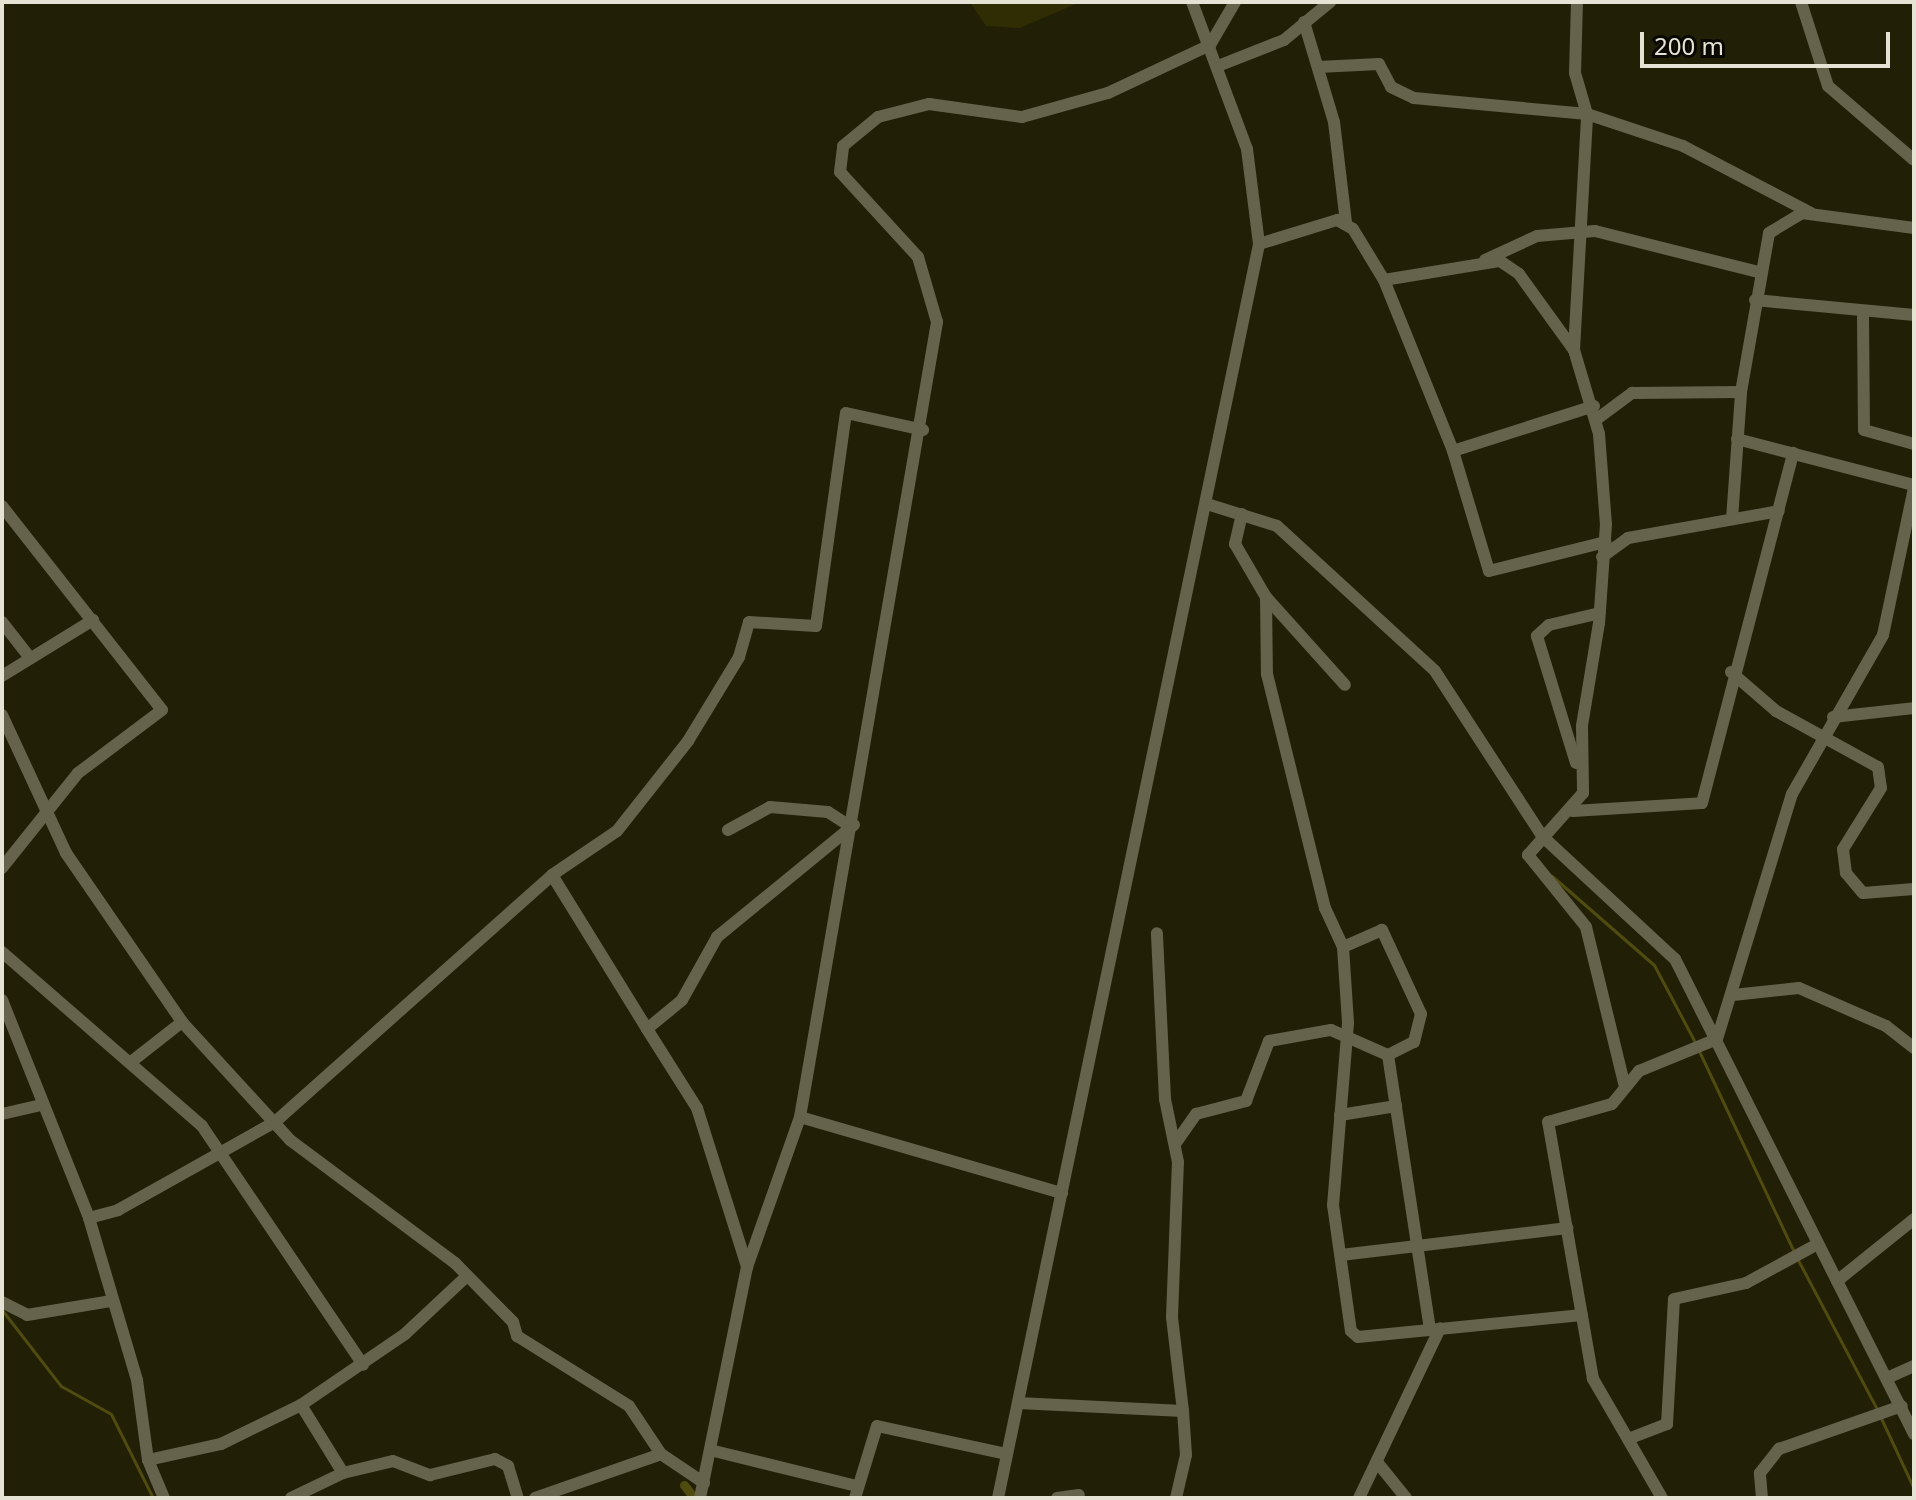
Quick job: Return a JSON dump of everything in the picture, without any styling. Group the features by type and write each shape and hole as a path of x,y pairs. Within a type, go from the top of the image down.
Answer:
{"street":[{"path":"998,1498 1259,244 1250,158 1192,2"},
{"path":"700,1498 747,1267 800,1117 923,430 934,305 906,239 840,172 849,139 878,117 929,104 1037,115 1108,93 1210,45 1235,2"},
{"path":"1218,66 1272,46 1330,2"},
{"path":"1574,350 1585,231 1587,114 1575,73 1577,2"},
{"path":"1801,2 1828,86 1914,160"},
{"path":"1304,22 1334,122 1346,222 1384,280 1453,451 1489,571 1605,542"},
{"path":"1318,67 1379,64 1391,87 1414,98 1587,114 1683,146 1811,213 1914,228"},
{"path":"1732,519 1741,392 1758,272 1777,222 1811,213"},
{"path":"1259,244 1346,222"},
{"path":"1479,263 1537,236 1585,231 1758,272"},
{"path":"1384,280 1500,261 1519,274 1574,350 1596,412 1605,542 1600,613 1582,726 1583,793 1573,811 1542,836 1528,855 1586,927 1625,1087"},
{"path":"1755,300 1863,316 1914,315"},
{"path":"1863,316 1864,430 1914,444"},
{"path":"1453,451 1596,412 1632,393 1741,392"},
{"path":"89,1218 118,1210 275,1122 552,875 635,810 728,677 749,622 816,626 846,413 923,430"},
{"path":"1662,1498 1599,1397 1548,1122 1612,1104 1639,1071 1686,1057 1717,1039 1733,995 1788,805 1821,736 1883,635 1914,487 1737,439"},
{"path":"1573,811 1701,804 1731,672 1793,453"},
{"path":"1207,504 1242,514 1290,536 1444,682 1542,836 1670,953 1717,1039 1816,1245 1914,1434"},
{"path":"2,506 162,710 78,773 52,811 2,868"},
{"path":"1602,557 1628,538 1779,511"},
{"path":"1242,514 1238,557 1266,597 1345,685"},
{"path":"1266,597 1267,674 1325,908 1343,947 1345,1033 1333,1205 1351,1331 1358,1337 1582,1315"},
{"path":"1583,793 1537,636 1549,625 1600,613"},
{"path":"2,676 93,620"},
{"path":"2,622 30,658"},
{"path":"1731,672 1821,736 1874,764 1883,779 1843,849 1846,873 1863,893 1914,889"},
{"path":"1833,717 1914,708"},
{"path":"2,715 52,811 66,853 182,1022 275,1122 467,1276 513,1322 517,1336 575,1366 629,1406 661,1454 704,1483"},
{"path":"728,830 770,807 828,812 851,825"},
{"path":"647,1029 682,1000 717,937 851,825"},
{"path":"552,875 697,1108 747,1267"},
{"path":"1343,947 1382,930 1421,1014 1414,1042 1388,1055"},
{"path":"1157,933 1163,1068 1175,1144 1172,1317 1186,1455 1176,1498"},
{"path":"2,952 131,1062 220,1152 363,1365"},
{"path":"1733,995 1799,988 1886,1026 1914,1048"},
{"path":"2,1000 40,1105 89,1218 137,1380 148,1460 164,1498"},
{"path":"131,1062 182,1022"},
{"path":"1175,1144 1196,1114 1246,1101 1269,1041 1345,1033 1388,1055"},
{"path":"1359,1498 1435,1328 1418,1247 1388,1055"},
{"path":"2,1114 40,1105"},
{"path":"1340,1115 1396,1106"},
{"path":"800,1117 1062,1193"},
{"path":"1837,1281 1914,1219"},
{"path":"1341,1255 1567,1228"},
{"path":"1628,1439 1667,1424 1674,1299 1746,1283 1787,1258 1816,1245"},
{"path":"148,1460 221,1444 301,1405 363,1365 467,1276"},
{"path":"2,1302 27,1315 112,1301"},
{"path":"1410,1331 1426,1348"},
{"path":"1887,1378 1914,1366"},
{"path":"1018,1403 1183,1411"},
{"path":"301,1405 343,1473"},
{"path":"1762,1498 1767,1458 1902,1406"},
{"path":"710,1450 856,1492 877,1426 1007,1454"},
{"path":"535,1498 661,1454"},
{"path":"291,1498 343,1473 393,1461 430,1475 495,1459 508,1466 518,1498"},
{"path":"1377,1462 1406,1498"},
{"path":"1057,1498 1079,1495"}],"shaded area":[{"path":"970,2 1080,2 1020,28 986,26"}],"waterway":[{"path":"1552,876 1654,965 1696,1044"},
{"path":"1699,1051 1795,1254"},
{"path":"1798,1260 1877,1409"},
{"path":"2,1310 61,1386 111,1414 153,1498"},
{"path":"1880,1416 1914,1489"},
{"path":"684,1485 694,1498"}]}
